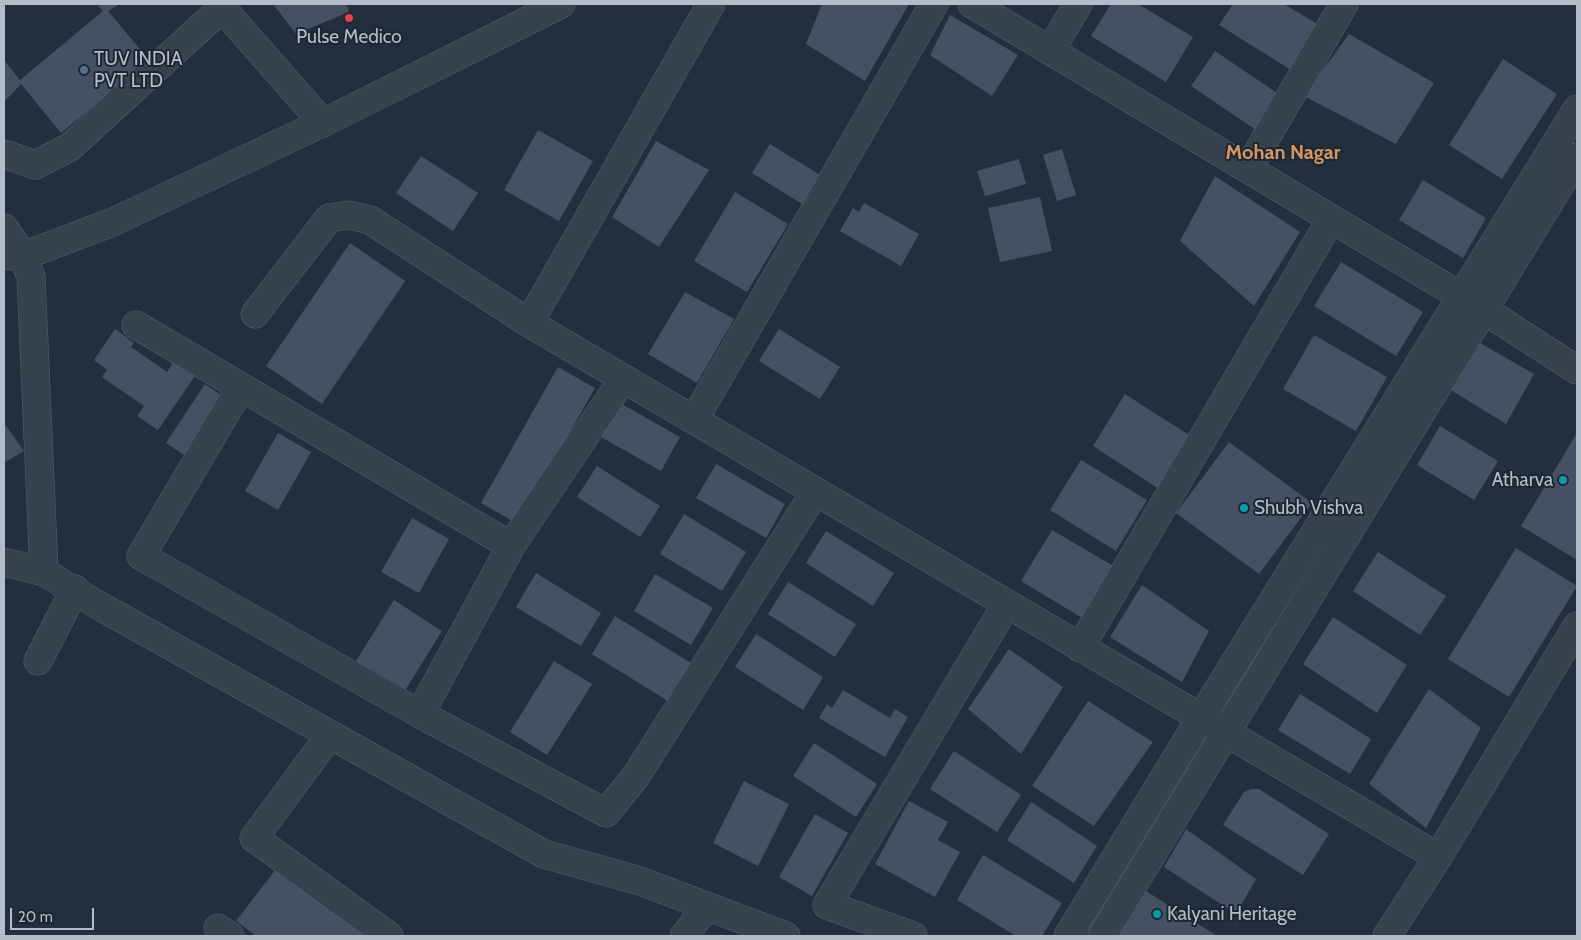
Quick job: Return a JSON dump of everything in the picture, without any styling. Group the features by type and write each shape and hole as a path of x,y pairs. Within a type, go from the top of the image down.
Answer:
{"street":[{"path":"242,4 330,119"},
{"path":"13,255 113,222 330,119 561,4"},
{"path":"529,323 710,4"},
{"path":"694,420 934,4"},
{"path":"972,4 1472,304 1577,370"},
{"path":"1050,51 1078,4"},
{"path":"1248,169 1344,4"},
{"path":"4,154 35,165 70,147 222,8 330,119"},
{"path":"1102,936 1227,734 1472,304 1577,109"},
{"path":"1068,936 1200,719 1472,304 1577,158"},
{"path":"255,314 329,218 349,215 370,220 529,323 1200,719 1438,857"},
{"path":"1080,648 1331,219"},
{"path":"4,228 13,255 31,277 44,572"},
{"path":"136,325 511,546"},
{"path":"420,714 511,546 623,378"},
{"path":"241,387 141,556 420,714 606,813 636,776 815,492"},
{"path":"4,562 44,572 75,589 98,605 544,854 640,880 786,936"},
{"path":"38,661 75,589"},
{"path":"913,936 827,905 1006,605"},
{"path":"1386,936 1438,857 1577,626"},
{"path":"330,735 254,838 389,936"},
{"path":"684,936 707,906"}],"building":[{"name":"TUV INDIA PVT LTD","path":"97,4 120,4 108,11 149,60 61,133 21,84 4,102 4,60 20,80 103,11"},
{"path":"273,4 346,4 349,12 296,34"},
{"path":"822,4 909,4 865,81 806,44"},
{"path":"1111,4 1138,4 1193,37 1166,82 1091,36"},
{"path":"1233,4 1284,4 1324,28 1296,73 1219,25"},
{"path":"950,15 1018,55 992,96 930,55"},
{"path":"1349,34 1434,83 1396,144 1304,96"},
{"path":"1215,51 1280,95 1256,130 1191,86"},
{"path":"1503,59 1557,94 1502,179 1449,145"},
{"path":"538,130 593,161 559,221 504,190"},
{"path":"656,141 709,170 659,247 612,217"},
{"path":"770,144 825,178 807,207 752,173"},
{"path":"1062,149 1076,195 1057,201 1043,155"},
{"path":"421,156 478,193 453,231 396,193"},
{"path":"1019,159 1026,184 985,196 977,171"},
{"path":"1215,176 1300,232 1254,306 1180,241"},
{"path":"1423,180 1486,218 1463,258 1399,220"},
{"path":"735,192 788,224 747,292 694,261"},
{"path":"1040,197 1052,251 1000,262 988,208"},
{"path":"864,203 919,234 901,266 840,231 853,208 859,212"},
{"path":"350,243 405,281 322,404 266,366"},
{"path":"1341,262 1423,312 1396,356 1314,306"},
{"path":"685,292 734,319 697,383 648,354"},
{"path":"115,329 134,343 131,347 167,372 174,361 195,376 158,430 137,416 144,406 102,377 107,370 94,360"},
{"path":"779,329 840,367 820,399 759,361"},
{"path":"1314,335 1387,377 1356,431 1283,389"},
{"path":"1475,340 1534,374 1506,424 1446,387"},
{"path":"558,367 595,388 518,524 481,503"},
{"path":"205,384 228,400 190,459 166,443"},
{"path":"1125,394 1192,437 1159,489 1093,446"},
{"path":"620,403 680,437 661,471 601,437"},
{"path":"4,423 24,451 4,463"},
{"path":"1440,426 1498,461 1474,500 1417,465"},
{"path":"278,433 311,452 278,510 245,491"},
{"name":"Atharva","path":"1577,433 1577,560 1521,526"},
{"name":"Shubh Vishva","path":"1229,442 1312,503 1259,574 1176,513"},
{"path":"1081,460 1147,500 1116,551 1050,510"},
{"path":"716,464 785,504 766,538 696,498"},
{"path":"597,466 660,506 640,537 577,497"},
{"path":"684,514 746,552 722,591 660,554"},
{"path":"412,518 449,539 419,593 381,572"},
{"path":"1052,530 1115,567 1084,619 1021,581"},
{"path":"826,531 894,573 873,606 806,563"},
{"path":"1516,548 1577,586 1509,697 1448,659"},
{"path":"1378,552 1446,596 1420,635 1353,591"},
{"path":"536,573 601,613 581,646 516,607"},
{"path":"655,574 713,608 691,645 634,611"},
{"path":"788,582 856,624 835,657 768,614"},
{"path":"1142,585 1209,631 1182,682 1110,637"},
{"path":"394,600 442,631 404,692 356,661"},
{"path":"615,616 691,663 668,701 592,654"},
{"path":"1333,617 1407,665 1377,713 1303,664"},
{"path":"756,634 823,677 803,710 735,667"},
{"path":"1009,649 1063,687 1021,754 968,709"},
{"path":"554,661 592,684 547,755 510,732"},
{"path":"1429,689 1481,728 1426,828 1369,784"},
{"path":"843,690 890,718 895,709 908,717 885,757 819,718 827,704 832,708"},
{"path":"1300,694 1371,739 1350,774 1278,730"},
{"path":"1088,701 1153,742 1094,826 1032,786"},
{"path":"814,743 877,784 856,817 793,776"},
{"path":"954,751 1021,795 997,832 930,789"},
{"path":"744,781 789,804 758,866 713,843"},
{"path":"1251,789 1259,789 1329,834 1303,875 1223,825 1244,792"},
{"path":"909,801 948,822 938,840 960,852 935,897 875,864"},
{"path":"1031,802 1097,846 1074,883 1007,840"},
{"path":"815,814 848,833 812,896 779,877"},
{"path":"1186,829 1256,879 1236,914 1164,867"},
{"path":"983,855 1062,903 1042,936 1016,936 957,900"},
{"path":"280,864 374,936 256,936 236,921"},
{"name":"Kalyani Heritage","path":"1146,891 1217,936 1118,936"}],"place":[{"name":"Pulse Medico","path":"349,18"},
{"name":"TUV INDIA PVT LTD","path":"84,70"},
{"name":"Atharva","path":"1563,480"},
{"name":"Shubh Vishva","path":"1244,508"},
{"name":"Kalyani Heritage","path":"1157,914"}],"district":[{"name":"Mohan Nagar","path":"1283,153"}]}
